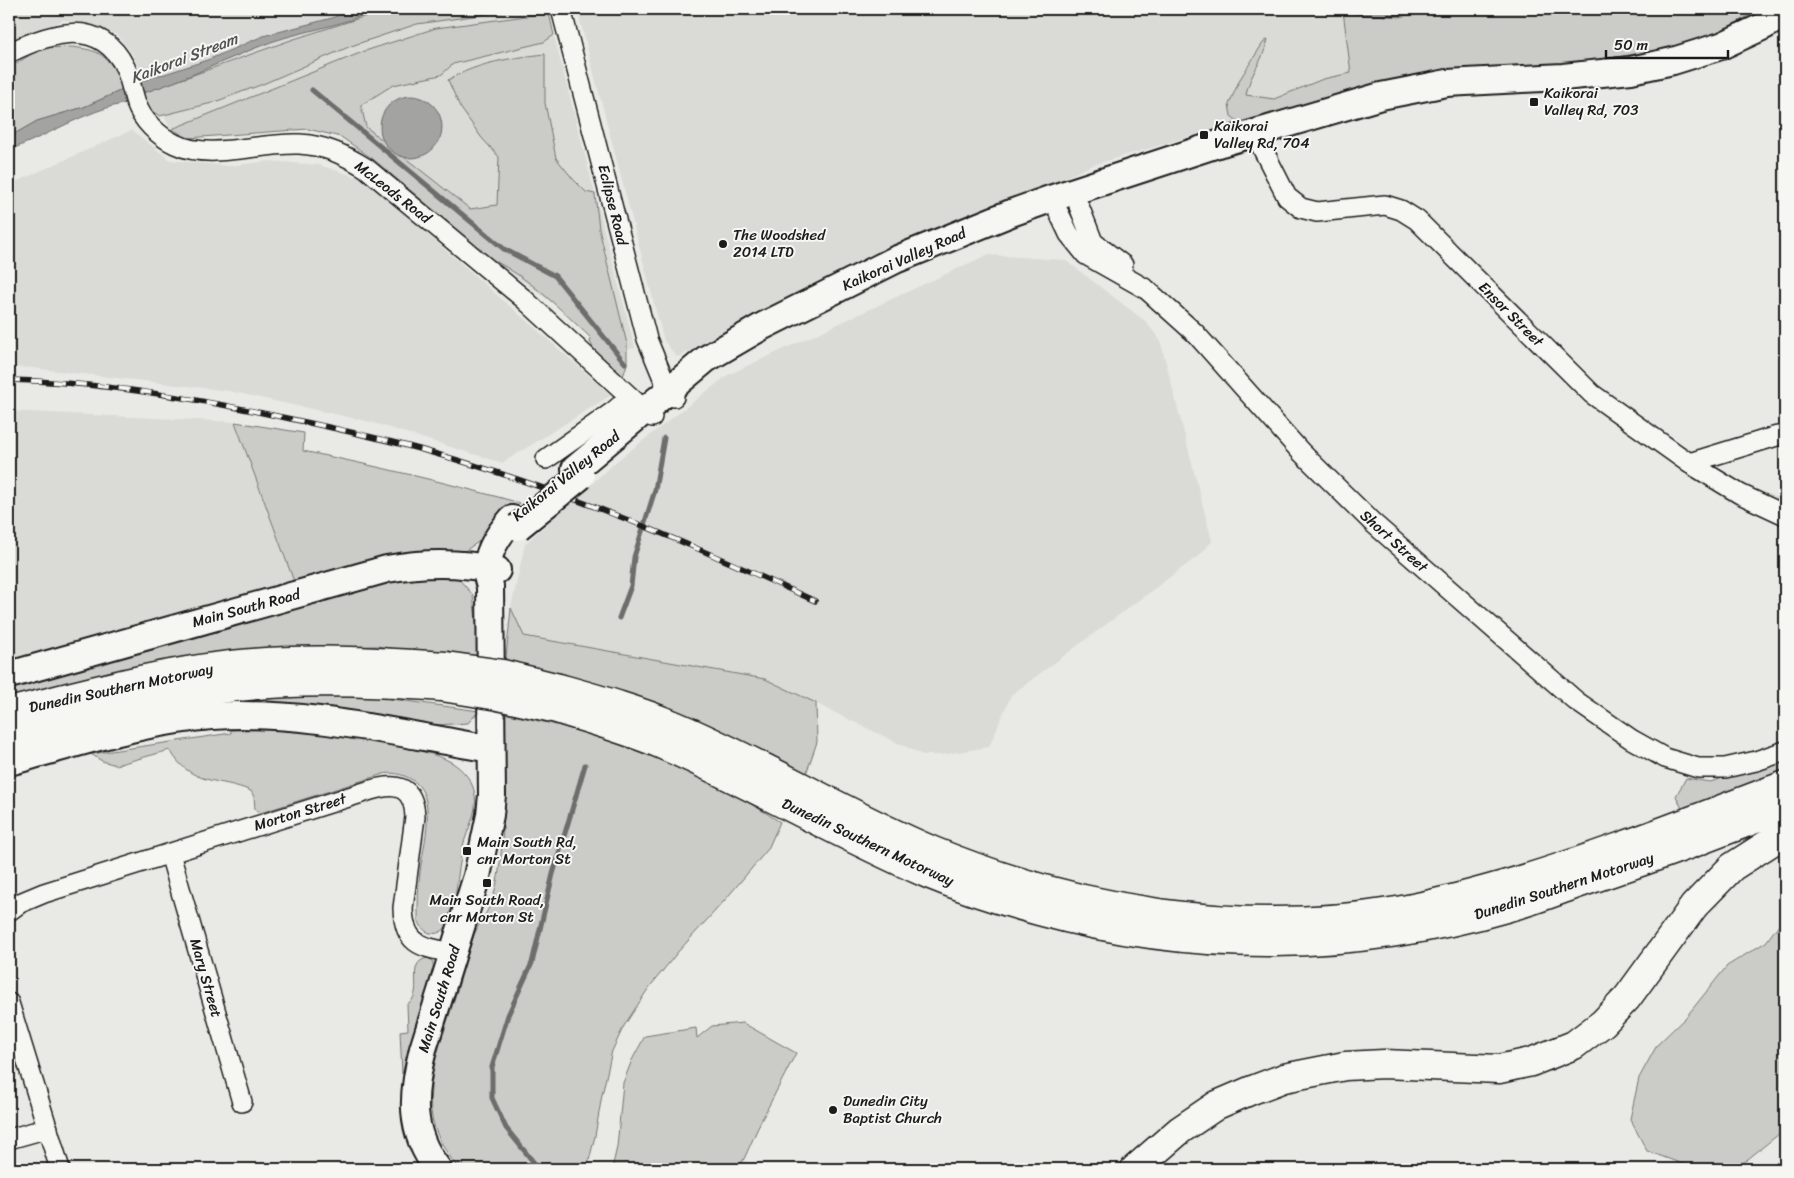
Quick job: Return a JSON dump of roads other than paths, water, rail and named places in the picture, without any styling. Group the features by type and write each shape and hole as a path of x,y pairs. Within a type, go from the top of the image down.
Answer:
{"highway":[{"name":"Dunedin Southern Motorway","path":"9,712 142,680 230,665 304,659 364,660 444,676 498,696 556,698 621,706 676,726 931,850 995,874 1057,893 1153,913 1246,920 1364,916 1435,903 1518,881 1579,861 1785,785"},
{"name":"Dunedin Southern Motorway","path":"9,736 132,705 204,691 258,684 324,681 379,682 444,676"},
{"name":"Dunedin Southern Motorway","path":"556,698 716,770 928,874 968,889 1085,924 1206,941 1248,943 1326,941 1415,930 1446,923 1520,904 1686,846 1785,808"},
{"path":"1136,1169 1180,1130 1217,1105 1284,1078 1345,1066 1384,1064 1499,1069 1531,1062 1574,1045 1603,1023 1627,998 1694,906 1732,867 1785,832"}],"main road":[{"name":"Kaikorai Valley Road","path":"491,575 489,555 494,542 578,473 643,408 799,320 904,274 1069,210 1381,96 1447,83 1563,77 1631,70 1673,61 1721,46 1785,14"},
{"name":"Kaikorai Valley Road","path":"671,393 706,359 755,330 895,260 1053,198 1259,140 1435,99 1624,85 1657,78 1687,70 1744,50 1785,28"},
{"name":"Main South Road","path":"9,675 387,569 412,564 440,563 468,565 491,575 492,795 490,814 477,876 423,1048 416,1077 414,1096 415,1116 421,1138 438,1169"},
{"path":"9,762 121,731 183,719 213,716 282,716 354,724 491,749"}],"street":[{"name":"Eclipse Road","path":"561,9 647,339 671,393"},
{"name":"McLeods Road","path":"9,53 42,38 56,34 71,32 82,34 94,38 113,50 130,80 137,105 154,129 163,137 185,148 215,150 299,144 332,150 349,158 366,168 524,300 643,408"},
{"name":"Ensor Street","path":"1259,140 1287,197 1301,208 1317,212 1385,205 1401,210 1418,220 1585,388 1689,462 1740,494 1785,514"},
{"name":"Short Street","path":"1069,210 1093,242 1140,278 1146,290 1195,333 1301,452 1373,523 1576,702 1631,739 1664,758 1698,768 1725,768 1756,761 1785,751"},
{"path":"546,459 614,411 643,408"},
{"path":"1689,462 1777,436"},
{"name":"Morton Street","path":"9,911 20,903 44,893 371,790 398,786 410,795 415,808 404,922 408,934 419,945 453,953"},
{"name":"Mary Street","path":"170,854 242,1102"},
{"path":"9,1003 60,1169"},
{"path":"9,1139 48,1128"}],"waterway":[{"path":"312,90 504,249 555,276 625,363"},
{"path":"619,618 631,586 634,557 655,490 664,438"},
{"path":"539,1169 506,1128 492,1098 492,1067 508,1015 532,963 553,874 585,765"}],"railway":[{"path":"9,380 110,387 177,397 316,424 414,448 482,468 579,501 722,559 815,601"}],"place":[{"name":"Kaikorai Valley Rd, 703","path":"1534,102"},
{"name":"Kaikorai Valley Rd, 704","path":"1204,135"},
{"name":"The Woodshed 2014 LTD","path":"723,244"},
{"name":"Main South Rd, cnr Morton St","path":"467,851"},
{"name":"Main South Road, cnr Morton St","path":"487,883"},
{"name":"Dunedin City Baptist Church","path":"833,1110"}],"water label":[{"name":"Kaikorai Stream","path":"184,58"}]}
